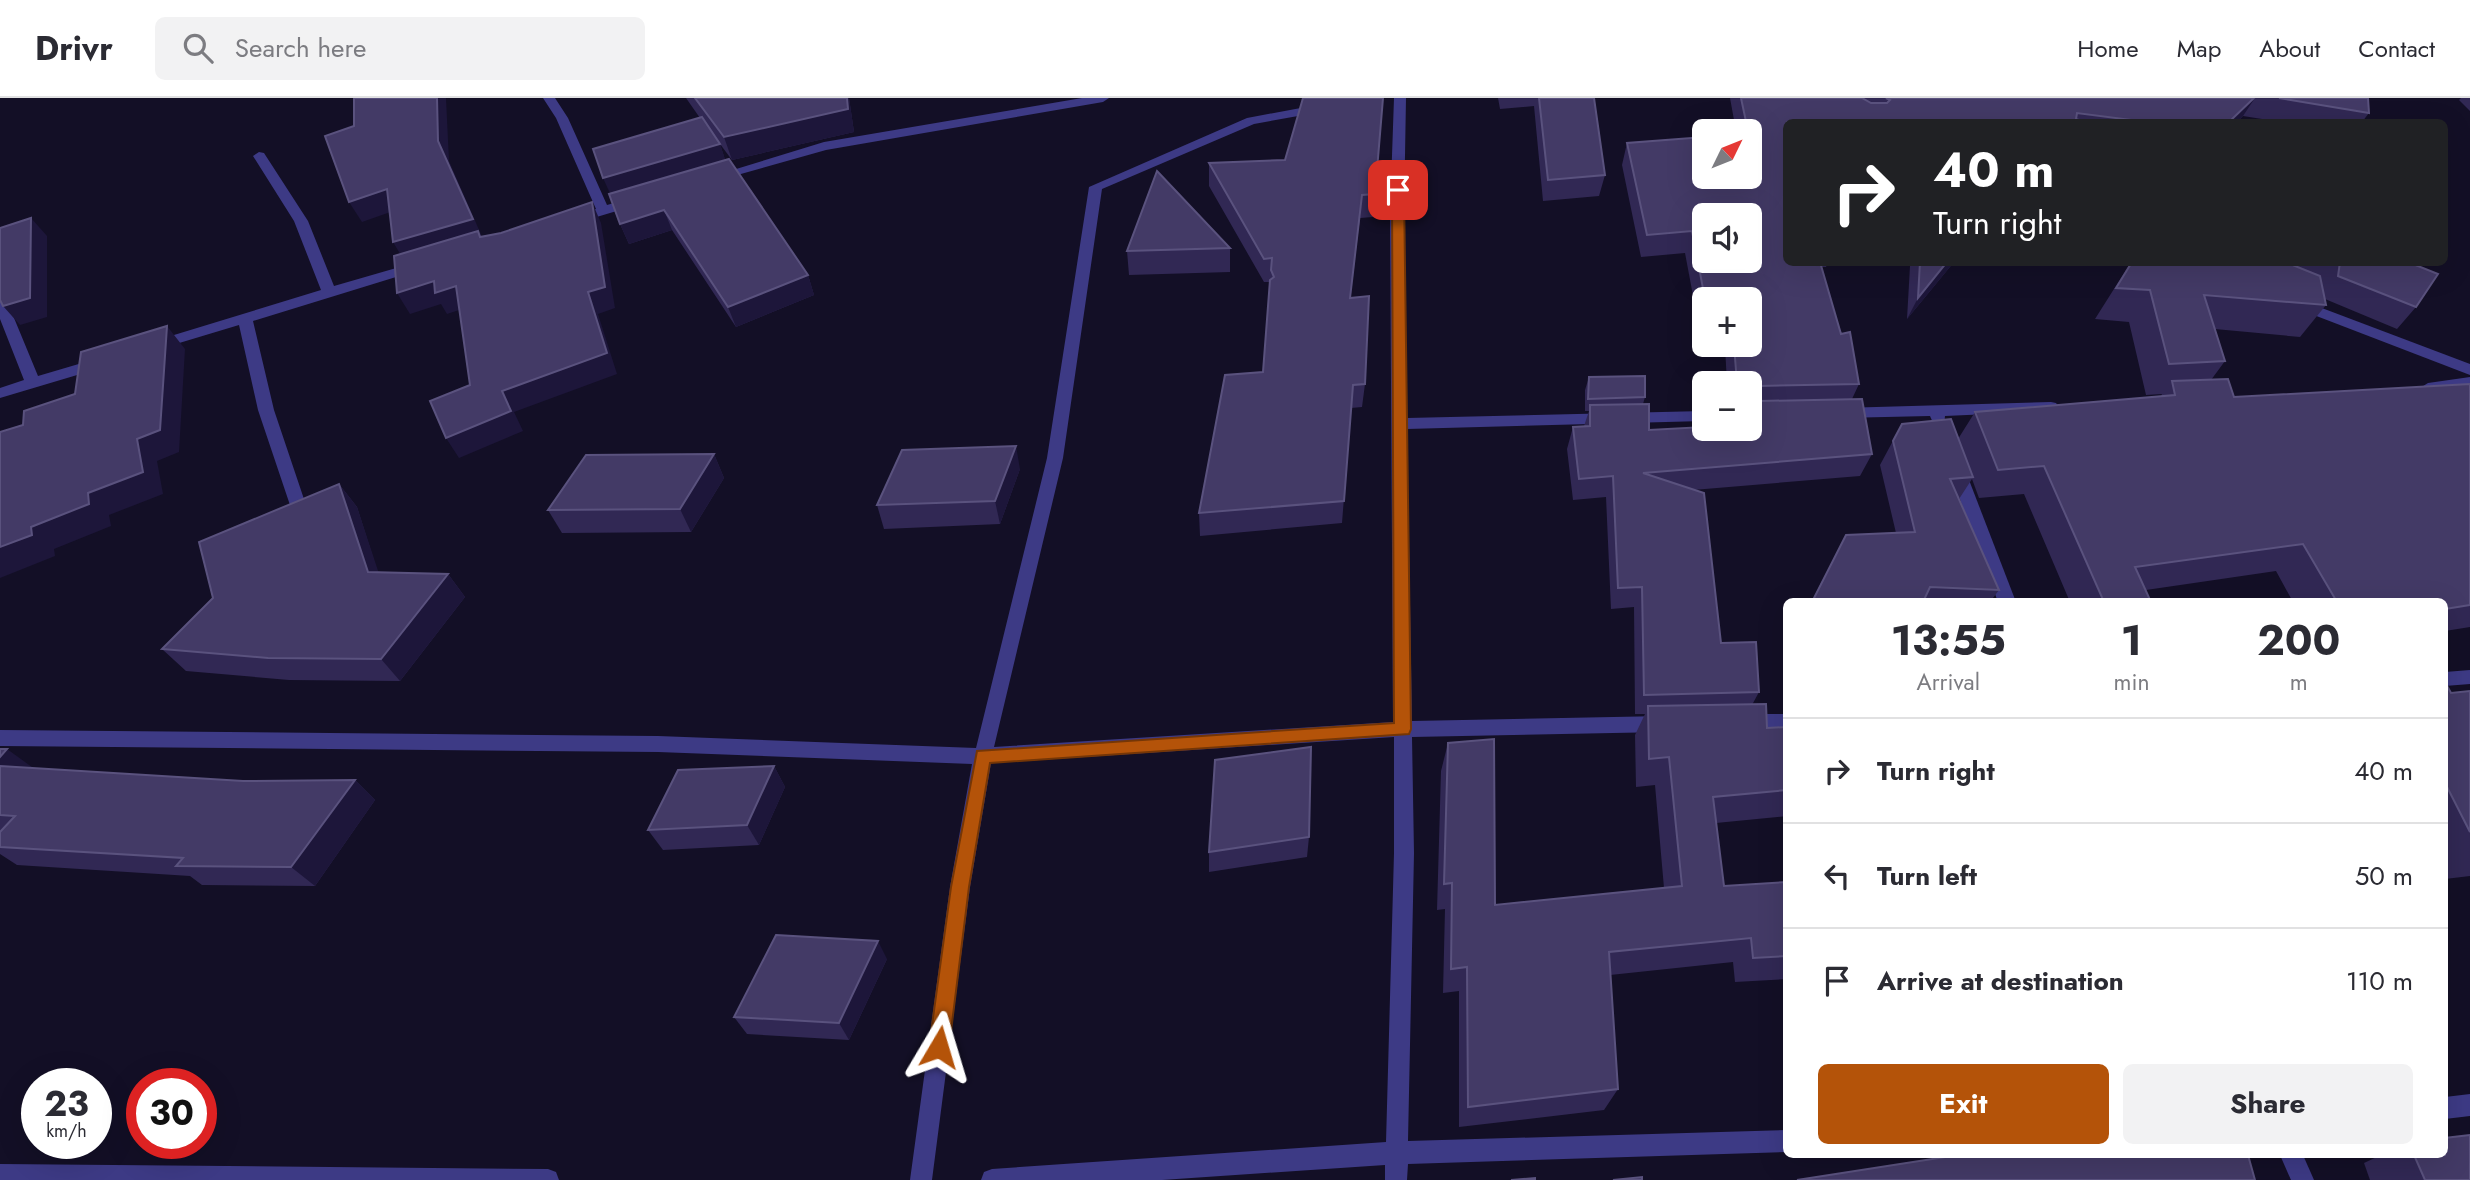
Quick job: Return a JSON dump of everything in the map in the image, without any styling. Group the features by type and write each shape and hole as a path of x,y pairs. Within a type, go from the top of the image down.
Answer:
{"street":[{"path":"549,98 562,118 603,210"},
{"path":"707,180 824,146 1103,98"},
{"path":"1396,1180 1404,853 1399,424 1400,98"},
{"path":"921,1180 960,887 983,756 1055,458 1096,187 1251,121 1333,106"},
{"path":"259,156 300,221 329,292"},
{"path":"564,222 655,195"},
{"path":"139,351 433,261"},
{"path":"2279,296 2470,370"},
{"path":"0,301 33,383"},
{"path":"245,318 266,410 300,511"},
{"path":"0,393 112,359"},
{"path":"2418,390 2470,382"},
{"path":"1830,414 2074,406"},
{"path":"1936,411 2006,598"},
{"path":"1399,424 1692,416"},
{"path":"2448,679 2470,677"},
{"path":"1732,723 1783,722"},
{"path":"0,738 658,744 983,756 1403,729 1677,724"},
{"path":"2448,1108 2470,1105"},
{"path":"992,1180 1396,1153 1783,1141"},
{"path":"2292,1158 2303,1180"},
{"path":"0,1175 548,1180"}],"building":[{"path":"354,98 437,98 438,141 473,219 393,242 387,189 349,202 325,136 354,126"},
{"path":"695,98 847,98 848,109 724,137"},
{"path":"1303,98 1383,98 1375,194 1362,195 1350,298 1369,296 1365,384 1353,385 1344,501 1199,513 1225,375 1263,372 1270,280 1274,277 1271,270 1272,258 1264,259 1209,163 1285,160"},
{"path":"1539,98 1594,98 1605,175 1548,180"},
{"path":"1741,98 1862,98 1871,103 1887,103 1890,100 1886,98 2254,98 2232,119 2124,119 2077,113 2076,119 1783,119 1783,266 1821,266 1841,334 1850,332 1859,384 1762,386 1762,371 1736,371 1735,357 1762,357 1762,287 1703,287 1700,273 1762,273 1762,203 1692,203 1692,231 1647,235 1627,143 1692,138 1692,189 1762,189 1762,119 1745,119"},
{"path":"2279,98 2368,98 2369,113"},
{"path":"702,117 720,144 603,178 593,149"},
{"path":"729,159 808,275 728,307 664,210 620,224 609,194"},
{"path":"1157,171 1230,248 1127,251"},
{"path":"592,202 605,287 588,292 607,353 502,391 511,411 446,438 430,401 470,385 456,286 435,293 434,281 397,293 394,256 478,231 480,237 501,233"},
{"path":"31,218 30,298 3,306 0,300 0,228"},
{"path":"1920,266 1944,266 1918,298"},
{"path":"2130,266 2295,266 2320,276 2326,305 2204,295 2225,361 2169,364 2150,290 2116,288"},
{"path":"2339,266 2418,266 2438,274 2416,307 2338,276"},
{"path":"167,326 160,430 137,439 143,472 88,493 89,504 31,527 32,535 0,547 0,432 23,425 24,411 75,394 81,352"},
{"path":"1645,376 1645,397 1588,399 1589,377"},
{"path":"2228,379 2234,397 2470,384 2470,605 2448,609 2448,598 2335,598 2303,544 2135,567 2149,598 2102,598 2044,466 1998,470 1975,412 2175,395 2172,381"},
{"path":"1862,399 1872,454 1643,473 1704,493 1721,643 1756,642 1759,692 1644,695 1642,587 1618,588 1613,476 1579,479 1573,427 1590,426 1590,405 1649,404 1649,430 1692,428 1692,441 1762,441 1762,401"},
{"path":"1951,419 1973,477 1950,479 1999,590 1930,587 1925,598 1814,598 1846,535 1915,532 1893,441 1902,424"},
{"path":"1016,446 995,501 877,505 902,450"},
{"path":"714,454 680,509 548,510 586,455"},
{"path":"339,484 368,572 448,574 381,659 268,658 162,649 213,598 199,542"},
{"path":"2448,688 2451,693 2470,691 2470,832 2448,789"},
{"path":"1766,704 1767,728 1783,727 1783,790 1713,797 1724,886 1783,882 1783,956 1753,958 1751,938 1609,952 1618,1089 1468,1107 1467,967 1451,969 1452,883 1444,884 1448,743 1494,739 1495,905 1682,886 1669,757 1649,759 1648,706"},
{"path":"1311,747 1309,837 1209,852 1215,760"},
{"path":"0,766 243,781 355,780 291,867 176,866 183,858 0,847 0,832 15,816 0,815"},
{"path":"774,766 747,825 648,830 678,770"},
{"path":"776,935 878,941 839,1023 734,1017"},
{"path":"2470,1135 2470,1180 2425,1180 2415,1158 2448,1158 2448,1138"},
{"path":"1939,1158 2249,1158 2255,1180 1797,1180"},
{"path":"1642,1177 1642,1180 1613,1180"}],"route":[{"path":"939,1047 960,887 983,756 1403,729 1398,190"}]}
